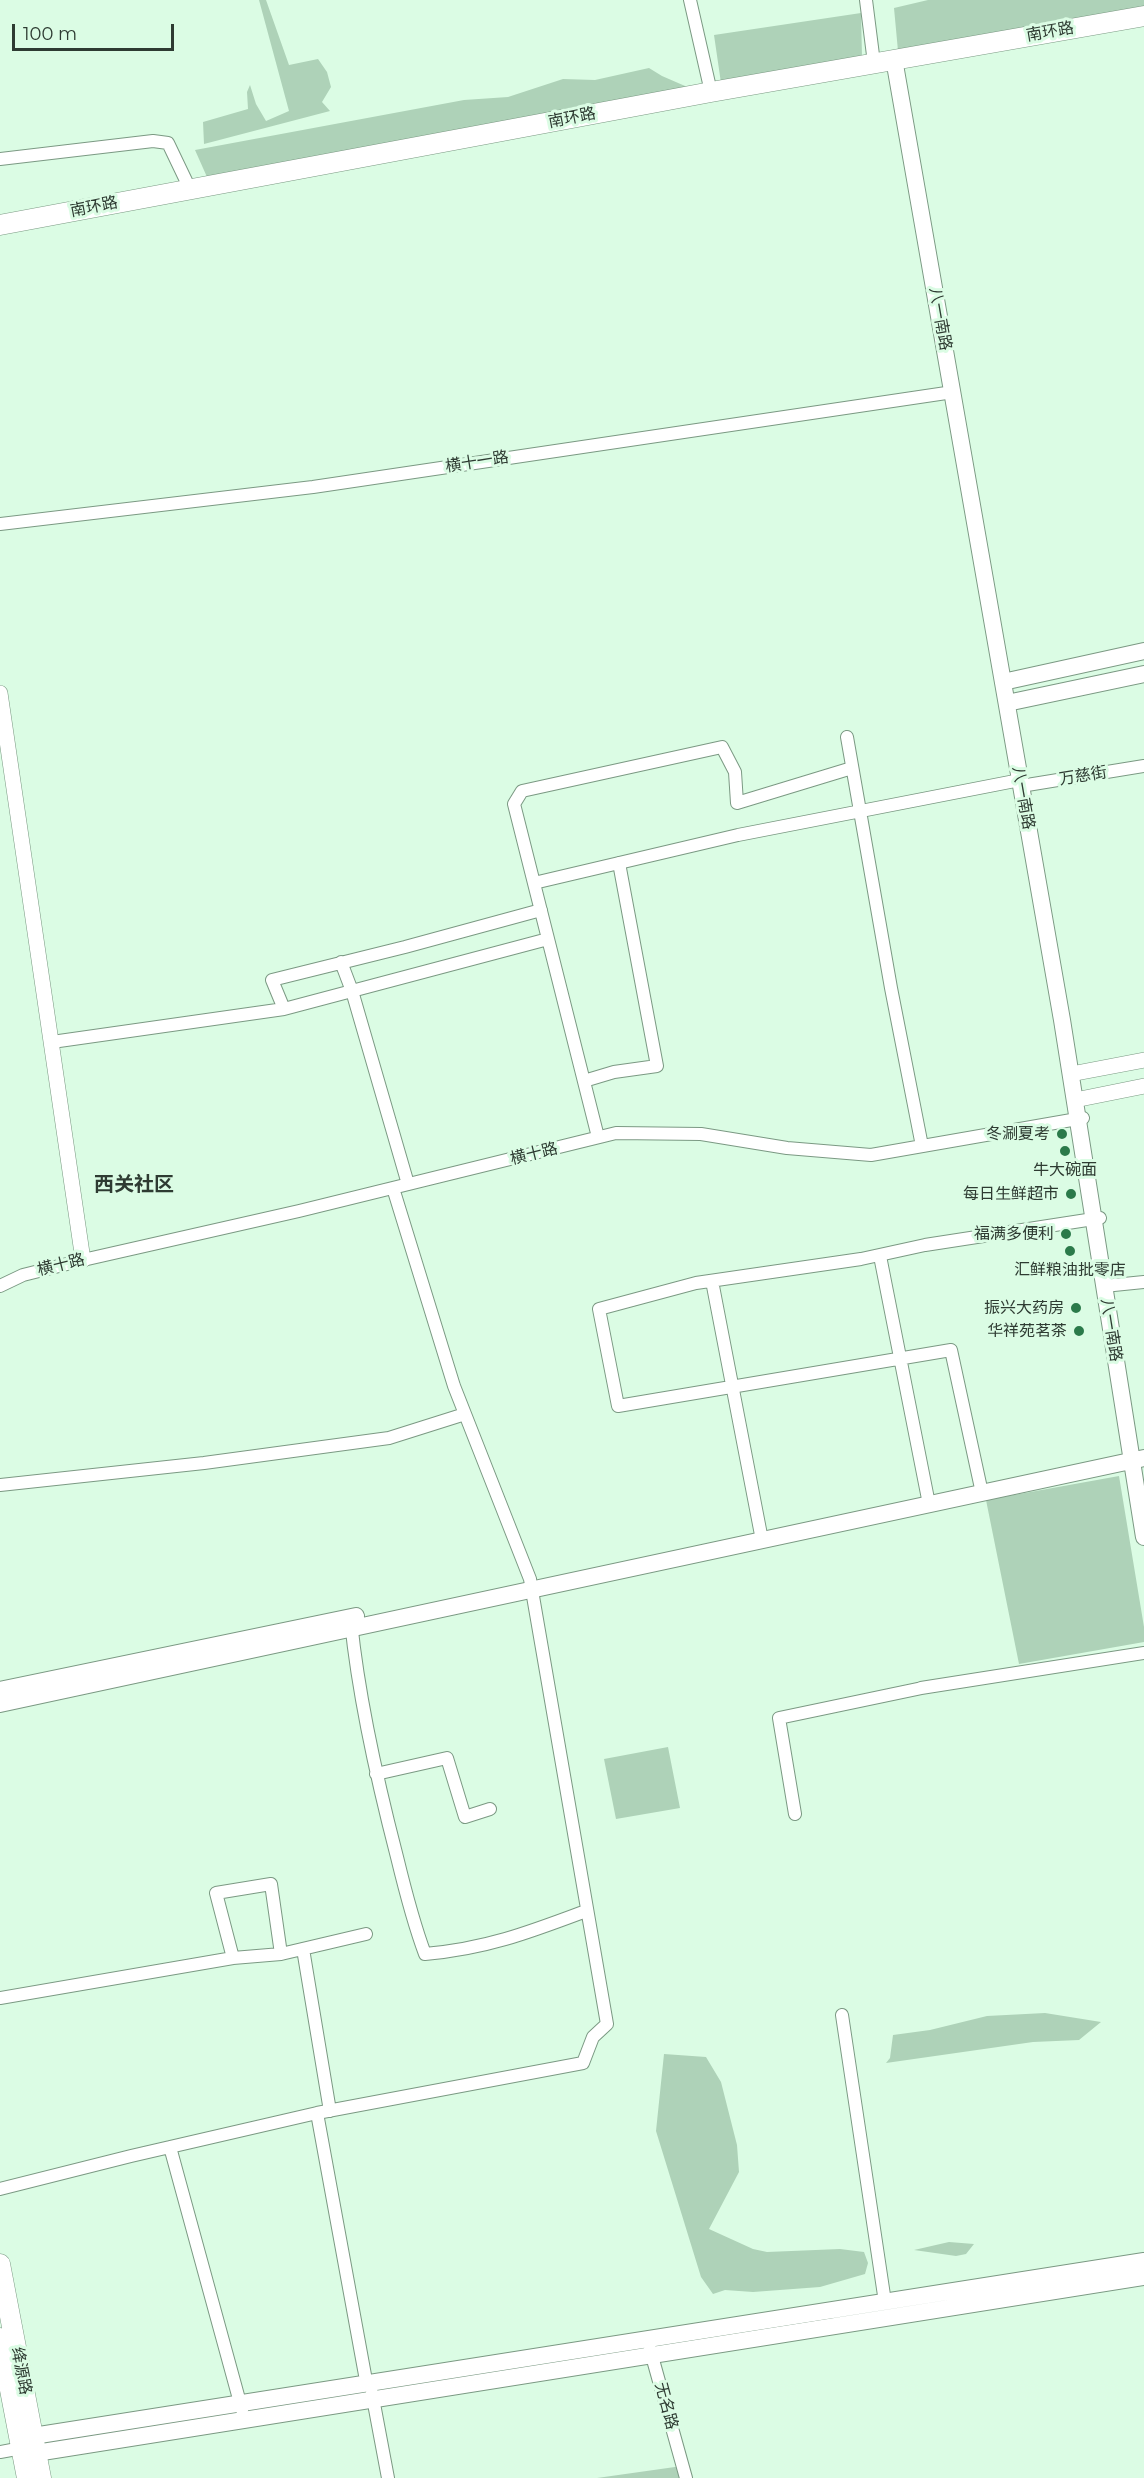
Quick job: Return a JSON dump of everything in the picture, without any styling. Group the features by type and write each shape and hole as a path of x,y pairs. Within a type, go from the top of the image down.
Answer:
{"main road":[{"name":"南环路","path":"0,225 711,92 1144,16"},
{"name":"八一南路","path":"898,59 952,392 1010,703 1144,1500"},
{"name":"八一南路","path":"898,59 1005,681"},
{"path":"1005,681 1144,651"},
{"path":"1010,703 1144,674"},
{"name":"八一南路","path":"1137,1456 1144,1537"},
{"path":"0,1690 352,1622 1137,1456"},
{"path":"0,1704 352,1622"},
{"path":"649,2342 1144,2261"},
{"name":"绛源路","path":"0,2264 30,2446 27,2478"},
{"path":"30,2446 243,2411 369,2383 649,2342 1144,2277"},
{"name":"绛源路","path":"0,2341 41,2478"}],"street":[{"path":"690,0 711,92"},
{"path":"866,0 874,63"},
{"path":"0,159 153,141 168,143 190,189"},
{"name":"横十一路","path":"0,524 313,487 952,392"},
{"path":"0,693 82,1260"},
{"path":"847,737 891,988 922,1146"},
{"path":"598,1137 514,804 522,791 722,747 735,772 737,803 852,768"},
{"name":"万慈街","path":"534,883 738,835 860,810 1144,766"},
{"path":"584,1081 614,1072 657,1066 619,863"},
{"path":"284,1009 272,980 541,910"},
{"path":"52,1042 284,1009 548,939"},
{"path":"341,962 352,991 408,1184"},
{"path":"1073,1074 1144,1060"},
{"path":"1077,1099 1144,1086"},
{"name":"横十路","path":"0,1286 23,1275 82,1260 393,1188 616,1133 700,1134 787,1148 871,1155 1080,1118"},
{"path":"0,2189 317,2113 583,2063 593,2037 607,2024 531,1584 465,1414 436,1330 393,1188"},
{"path":"981,1489 951,1350 618,1406 599,1309 712,1281 880,1256 925,1245 1097,1219"},
{"path":"880,1256 928,1500"},
{"path":"712,1281 761,1536"},
{"path":"1108,1286 1144,1282"},
{"path":"0,1485 204,1463 366,1442 389,1438 465,1414"},
{"path":"352,1622 376,1774 413,1922 425,1954 462,1951 516,1937 586,1911"},
{"path":"795,1814 779,1718 921,1688 1144,1653"},
{"path":"376,1774 447,1758 465,1817 490,1809"},
{"path":"233,1958 216,1893 271,1884 281,1954"},
{"path":"0,1998 233,1958 281,1954 366,1934"},
{"path":"303,1949 330,2111"},
{"path":"842,2015 885,2302"},
{"path":"317,2113 388,2478"},
{"path":"170,2147 243,2411"},
{"name":"无名路","path":"649,2342 686,2478"},
{"path":"0,2452 30,2446"}],"green space":[{"path":"259,0 266,0 289,65 318,59 327,72 331,87 322,102 330,111 204,144 203,122 248,109 247,92 250,85 256,104 266,121 289,111"},
{"path":"928,0 1144,0 1144,6 898,51 894,8"},
{"path":"861,13 862,57 721,83 714,35"},
{"path":"649,68 692,89 207,177 195,150 464,100 508,97 563,79 595,80"},
{"path":"1119,1476 1144,1627 1144,1642 1019,1664 986,1500"},
{"path":"668,1747 680,1808 616,1819 604,1759"},
{"path":"1045,2013 1101,2022 1079,2040 1033,2042 886,2063 890,2058 893,2035 930,2030 987,2016"},
{"path":"664,2054 706,2057 721,2082 737,2145 739,2172 709,2229 753,2249 767,2252 840,2249 864,2252 868,2263 865,2274 820,2287 753,2292 725,2290 713,2294 701,2277 656,2131"},
{"path":"949,2242 974,2244 966,2254 956,2256 914,2250"},
{"path":"682,2466 686,2478 597,2478"}],"place":[{"name":"冬涮夏考","path":"1062,1134"},
{"name":"牛大碗面","path":"1065,1151"},
{"name":"每日生鲜超市","path":"1071,1194"},
{"name":"福满多便利","path":"1066,1234"},
{"name":"汇鲜粮油批零店","path":"1070,1251"},
{"name":"振兴大药房","path":"1076,1308"},
{"name":"华祥苑茗茶","path":"1079,1331"}],"district":[{"name":"西关社区","path":"134,1185"}]}
